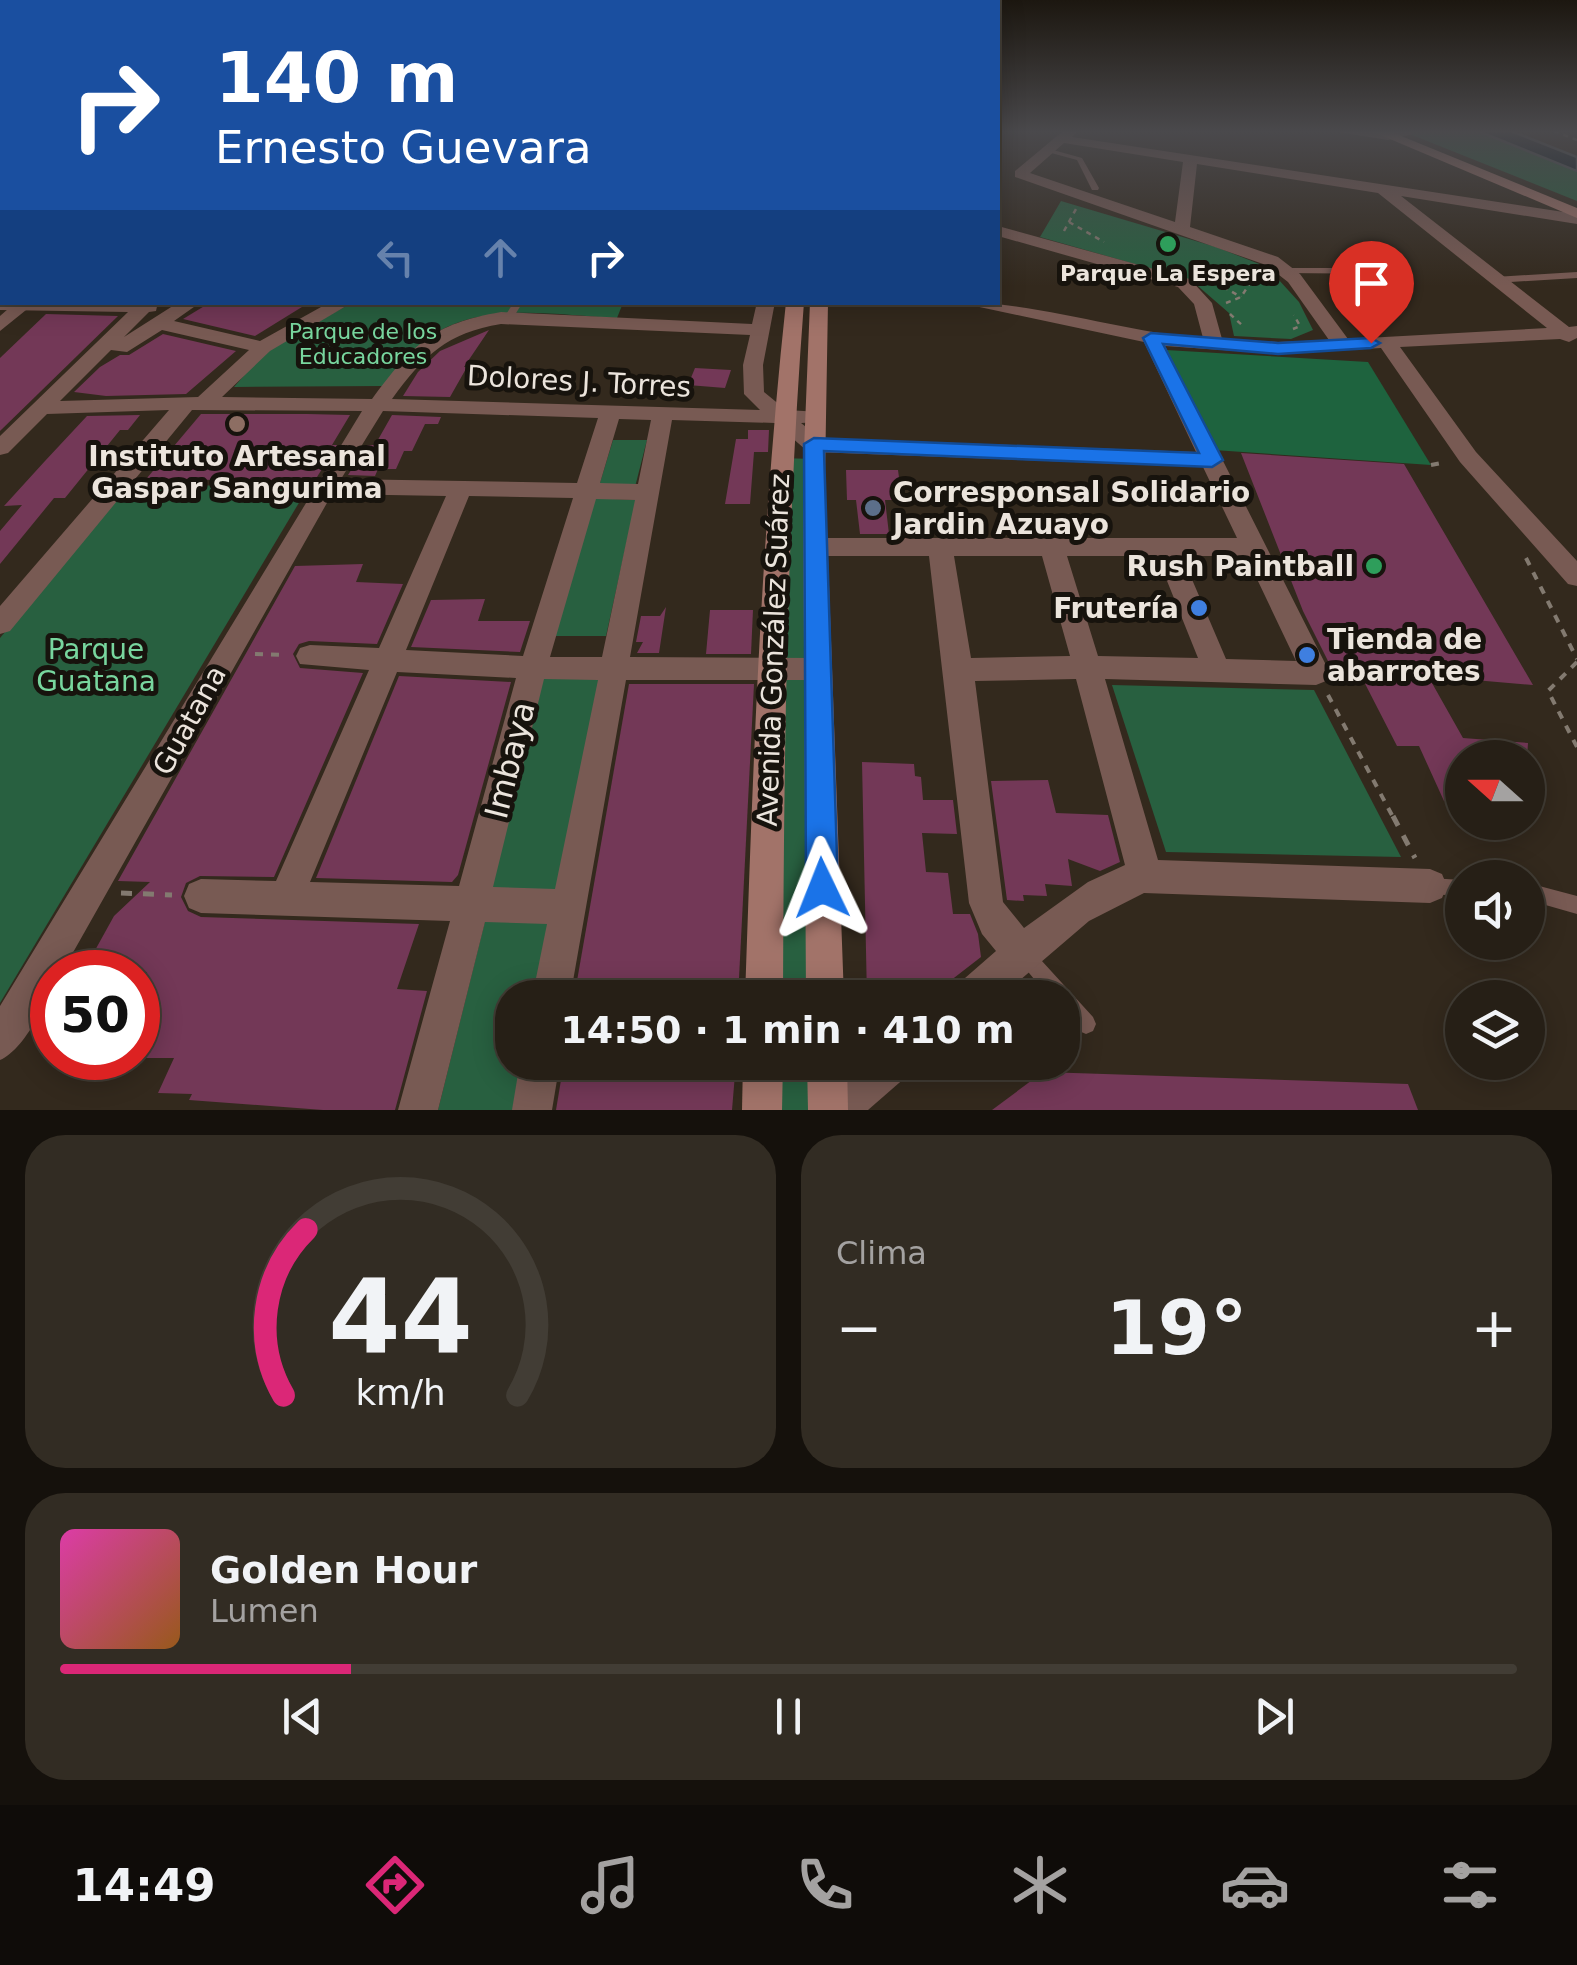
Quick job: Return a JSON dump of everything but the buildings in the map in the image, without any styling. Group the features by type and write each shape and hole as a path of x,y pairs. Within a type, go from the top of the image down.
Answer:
{"main road":[{"path":"1503,183 1577,216"},
{"path":"1519,183 1577,205"},
{"name":"Avenida González Suárez","path":"764,980 770,669 784,417 795,305"},
{"name":"Avenida González Suárez","path":"819,305 814,431 825,980"},
{"path":"762,1110 763,1080"},
{"path":"827,1080 828,1110"}],"street":[{"path":"1046,183 1236,246 1284,270 1342,344"},
{"path":"1182,229 1187,183"},
{"path":"1337,183 1577,216"},
{"path":"1384,190 1495,280 1572,335"},
{"path":"1000,232 1184,283 1203,303 1214,344"},
{"path":"0,325 24,305"},
{"path":"43,305 150,311 186,306"},
{"path":"2,621 197,401 264,347 326,305"},
{"path":"765,305 753,365 754,394 784,417 814,431 1212,460"},
{"path":"981,305 1151,338 1278,348 1572,335"},
{"name":"Guatana","path":"0,1041 92,892 226,653 326,486 382,402 441,334 514,310 759,330"},
{"path":"150,311 264,347"},
{"path":"0,448 150,311"},
{"path":"959,670 1086,667 1316,673 1151,338"},
{"path":"1387,343 1468,457 1577,577"},
{"name":"Dolores J. Torres","path":"41,408 197,401 382,402 662,417 784,417"},
{"name":"Imbaya","path":"418,1110 533,668 610,413"},
{"path":"554,980 662,417"},
{"path":"326,486 645,492"},
{"path":"286,899 460,491"},
{"path":"1052,546 1140,850 1144,876"},
{"path":"816,547 1256,547"},
{"path":"940,547 959,670 986,903 994,922 1023,953"},
{"path":"1166,547 1217,672"},
{"path":"310,656 533,668 816,669"},
{"path":"991,980 1100,893 1126,879 1144,876 1445,887"},
{"path":"201,896 566,907"},
{"path":"532,1110 537,1080"},
{"path":"837,1110 872,1080"}],"lane":[{"path":"1092,183 1095,188"},
{"path":"1284,270 1395,271"},
{"path":"1495,280 1577,275"},
{"path":"1545,897 1577,905"},
{"path":"1023,953 1086,1024"}],"path":[{"path":"1247,268 1267,281"},
{"path":"1254,328 1240,326 1221,304 1241,297 1257,275"},
{"path":"1284,332 1300,326 1290,307"},
{"path":"1526,556 1577,661 1548,690 1577,747"},
{"path":"226,653 310,656"},
{"path":"1316,673 1445,885"},
{"path":"92,892 201,896"}],"green space":[{"path":"1532,183 1577,183 1577,201"},
{"name":"Parque La Espera","path":"1061,201 1216,247 1267,267 1299,302 1313,330 1291,339 1234,336 1229,313 1191,280 1040,237"},
{"name":"Parque de los Educadores","path":"348,305 622,305 617,318 526,313 480,316 459,322 424,342 384,386 234,387 268,348"},
{"path":"1166,350 1368,362 1431,465 1199,449"},
{"path":"613,440 647,440 635,487 599,486"},
{"path":"780,458 814,459 825,980 766,980"},
{"name":"Parque Guatana","path":"126,485 309,486 0,1003 0,638"},
{"path":"591,498 636,500 606,636 554,636"},
{"path":"540,674 604,675 559,897 480,894"},
{"path":"1112,685 1314,690 1401,857 1166,852"},
{"path":"485,921 553,921 541,980 495,980 495,1080 520,1080 514,1110 438,1110"},
{"path":"765,1080 827,1080 828,1110 765,1110"}],"place":[{"name":"Parque La Espera","path":"1168,244"},
{"name":"Instituto Artesanal Gaspar Sangurima","path":"237,424"},
{"name":"Corresponsal Solidario Jardin Azuayo","path":"873,508"},
{"name":"Rush Paintball","path":"1374,566"},
{"name":"Frutería","path":"1199,608"},
{"name":"Tienda de abarrotes","path":"1307,655"}],"route":[{"path":"822,888 814,444 1212,460 1151,338 1278,348 1371,343"}]}
